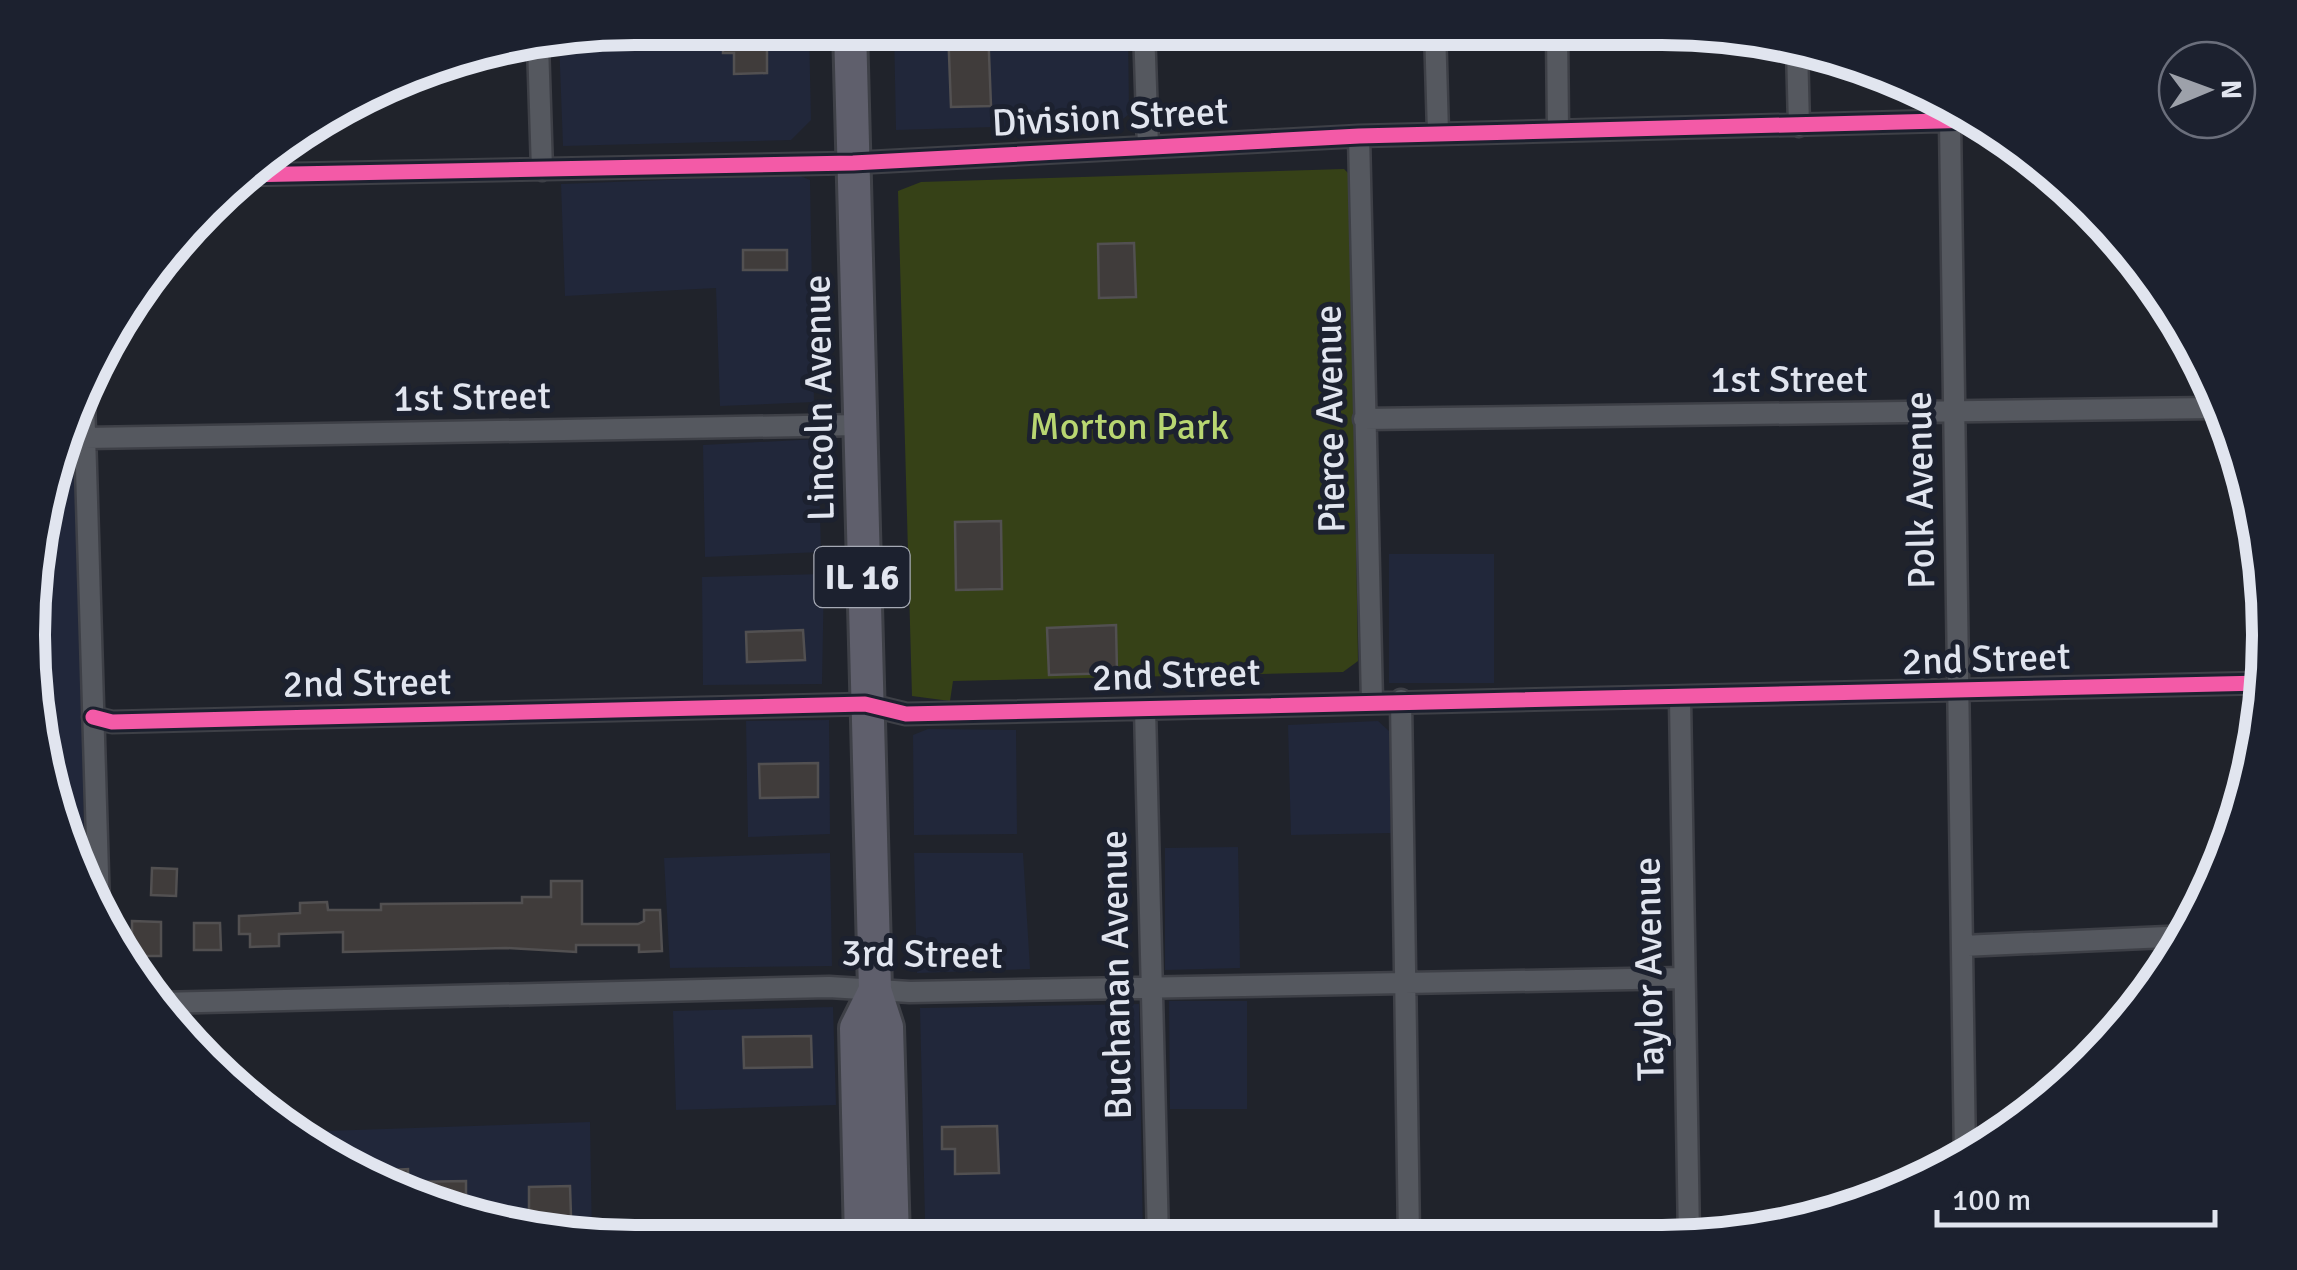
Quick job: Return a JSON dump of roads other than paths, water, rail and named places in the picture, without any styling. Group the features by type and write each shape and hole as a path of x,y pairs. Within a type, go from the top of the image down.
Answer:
{"main road":[{"name":"IL 16","path":"850,45 853,163"},
{"name":"Lincoln Avenue","path":"853,163 865,704 876,990 886,1027 893,1225"},
{"name":"Lincoln Avenue","path":"862,1225 856,1028 876,990"}],"street":[{"path":"1145,45 1148,147"},
{"path":"1435,45 1438,133"},
{"path":"1556,45 1558,130"},
{"path":"538,53 542,170"},
{"path":"1797,61 1799,126"},
{"name":"Division Street","path":"265,176 853,163 1359,136 1950,121"},
{"name":"Polk Avenue","path":"1950,121 1965,1141"},
{"name":"Pierce Avenue","path":"1359,136 1372,700"},
{"name":"1st Street","path":"1364,419 2207,408"},
{"path":"84,424 98,879"},
{"name":"1st Street","path":"84,438 860,425"},
{"name":"2nd Street","path":"93,717 112,722 865,704 906,714 1372,700 1958,694 2250,683"},
{"name":"Taylor Avenue","path":"1680,699 1689,1224"},
{"path":"1401,700 1409,1225"},
{"name":"Buchanan Avenue","path":"1145,709 1158,1225"},
{"path":"1962,946 2169,937"},
{"name":"3rd Street","path":"174,1003 829,987 1152,988 1684,978"}],"park label":[{"name":"Morton Park","path":"1129,426"}]}
